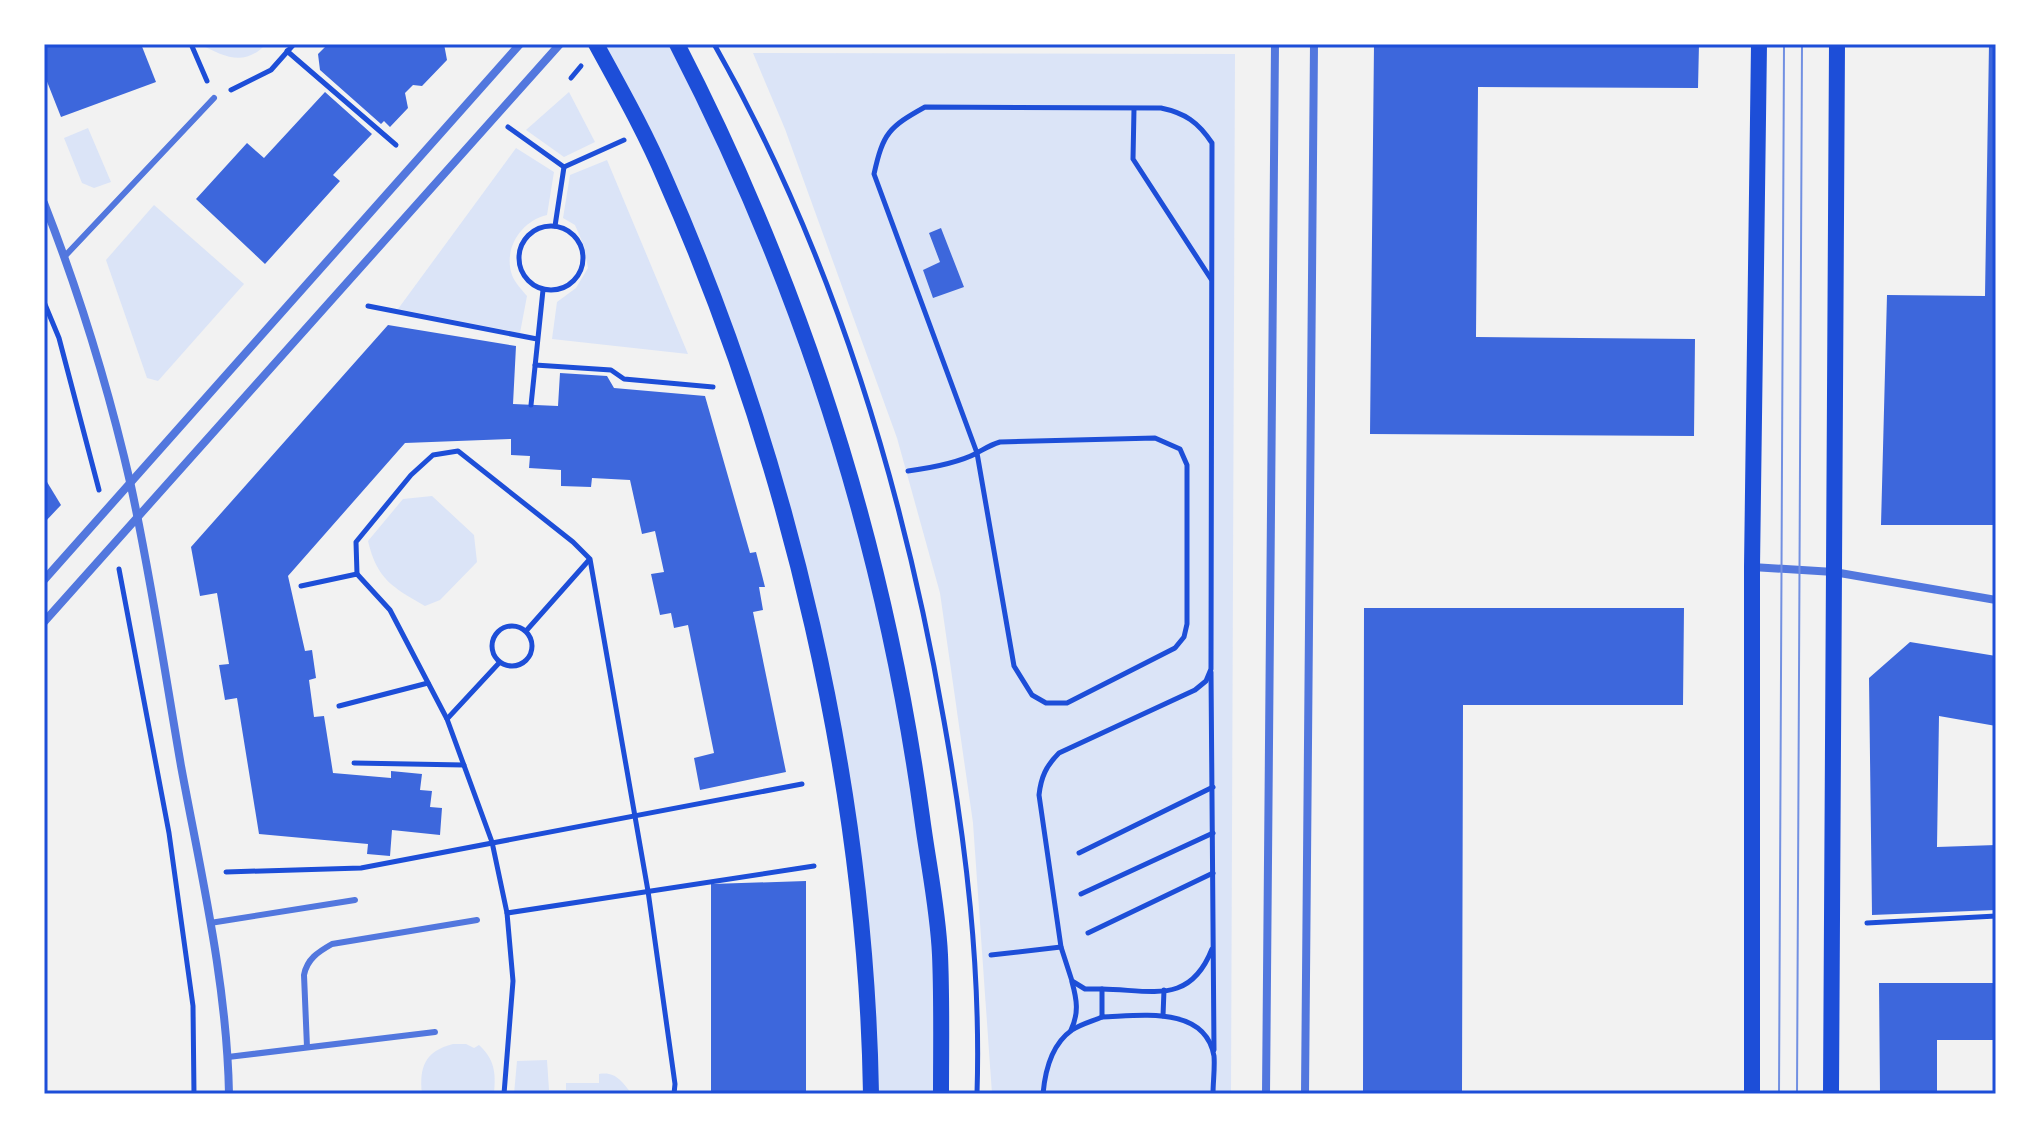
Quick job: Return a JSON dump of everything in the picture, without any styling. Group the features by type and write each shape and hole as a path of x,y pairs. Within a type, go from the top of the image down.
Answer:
{"main road":[{"path":"596,44 642,129 683,220 725,326 783,504 818,656 852,837 870,1036 871,1094"},
{"path":"677,44 710,108 780,266 834,421 878,575 913,750 940,953 941,1094"},
{"path":"1752,1094 1752,567 1759,44"},
{"path":"1831,1094 1837,44"}],"street":[{"path":"44,580 520,44"},
{"path":"44,622 560,44"},
{"path":"1266,1094 1275,44"},
{"path":"1305,1094 1314,44"},
{"path":"44,203 65,256 112,411 137,517 210,923 228,1057 229,1094"},
{"path":"1752,567 1834,572 1996,600"}],"lane":[{"path":"65,256 214,98"},
{"path":"210,923 355,900"},
{"path":"307,1047 304,975 306,967 320,950 332,944 477,920"},
{"path":"228,1057 435,1032"}],"path":[{"path":"191,44 214,98 271,70 294,44"},
{"path":"287,51 396,145"},
{"path":"908,471 977,453 985,446 1000,442 1155,438 1180,449 1187,465 1187,624 1184,637 1175,648 1067,703 1046,703 1032,695 1014,666 977,453 874,174 880,149 895,124 925,107 1161,108 1181,112 1201,127 1212,143 1213,1094"},
{"path":"1134,108 1133,159 1212,280"},
{"path":"495,117 564,167"},
{"path":"564,167 608,149 642,129"},
{"path":"555,226 564,167"},
{"path":"555,226 573,235 580,244 582,264 572,282 553,291 543,290 525,278 518,258 526,238 544,227 555,226"},
{"path":"531,405 543,290"},
{"path":"44,302 59,338 105,512"},
{"path":"368,306 537,339"},
{"path":"535,365 611,370 624,379 713,387"},
{"path":"504,1094 513,981 507,913 492,842 447,719 390,610 357,574 356,542 411,475 433,455 458,451 590,559 648,891 674,1094"},
{"path":"114,543 169,833 193,1006 194,1094"},
{"path":"526,631 590,559"},
{"path":"301,586 357,574"},
{"path":"509,626 526,631 532,648 524,663 516,666 499,663 493,655 494,637 509,626"},
{"path":"447,719 499,663"},
{"path":"1043,1094 1044,1077 1053,1053 1077,1018 1077,1007 1061,947 1039,795 1041,777 1059,753 1195,690 1206,681 1211,669"},
{"path":"339,706 428,683"},
{"path":"354,763 464,765"},
{"path":"226,872 361,868 802,784"},
{"path":"1079,853 1213,787"},
{"path":"1081,894 1213,833"},
{"path":"507,913 814,866"},
{"path":"1088,933 1213,873"},
{"path":"1867,923 1996,916"},
{"path":"1072,981 1085,989 1164,990 1188,985 1199,976 1214,944"},
{"path":"991,955 1061,947"},
{"path":"1102,989 1102,1017"},
{"path":"1163,1016 1164,990"},
{"path":"1070,1031 1102,1017 1163,1016 1186,1021 1203,1031 1214,1055"}],"shaded area":[{"path":"200,44 266,44 250,56 234,58"},
{"path":"600,44 676,44 740,174 878,575 940,953 941,1094 871,1094 870,1036 818,656 725,326"},
{"path":"753,53 1235,54 1231,1094 992,1094 973,823 940,593 897,438 785,129"},
{"path":"569,92 595,142 564,157 526,130"},
{"path":"88,128 111,182 94,188 82,183 64,138"},
{"path":"516,148 554,172 547,215 529,223 512,246 512,275 527,296 520,333 398,309"},
{"path":"607,160 688,354 552,339 557,302 576,288 588,268 584,246 575,225 563,218 570,175"},
{"path":"154,205 244,284 158,381 147,378 106,260"},
{"path":"432,496 474,535 477,562 440,600 425,606 388,581 376,565 368,541 403,499"},
{"path":"453,1044 466,1044 474,1048 479,1045 484,1051 493,1067 494,1094 422,1094 426,1062 436,1051"},
{"path":"547,1060 549,1090 566,1090 566,1083 599,1083 599,1074 610,1074 618,1078 632,1094 514,1094 517,1061"}],"building":[{"path":"44,44 141,44 156,82 61,117 44,74"},
{"path":"328,44 444,44 447,60 422,86 413,85 405,93 408,108 390,127 384,121 381,124 320,70 318,54"},
{"path":"1374,44 1699,44 1698,88 1478,87 1476,337 1695,339 1694,436 1370,434"},
{"path":"1989,44 1996,44 1996,525 1881,525 1887,295 1985,296"},
{"path":"325,92 372,134 333,175 340,181 265,264 196,199 247,143 264,158"},
{"path":"941,228 964,287 933,298 923,270 940,262 929,233"},
{"path":"388,325 516,346 513,404 558,406 560,373 607,376 614,388 705,396 750,553 756,552 765,587 759,587 763,610 753,612 786,772 700,790 694,758 714,753 688,625 674,628 671,613 660,615 651,574 664,572 655,531 642,534 630,480 592,478 591,487 561,486 561,470 529,468 530,456 511,455 511,439 405,443 288,576 305,651 312,650 316,678 309,680 314,717 324,716 333,773 391,778 391,771 422,774 420,790 432,791 430,807 442,808 440,835 392,830 390,856 367,854 368,844 259,834 237,698 225,700 219,665 229,664 217,593 200,596 191,547"},
{"path":"44,477 61,505 44,523"},
{"path":"1364,608 1684,608 1683,705 1463,705 1462,1094 1363,1094"},
{"path":"1910,642 1996,656 1996,726 1939,716 1937,847 1996,845 1996,910 1872,915 1869,678"},
{"path":"806,881 806,1094 711,1094 711,884"},
{"path":"1879,983 1996,983 1996,1040 1937,1040 1937,1094 1880,1094"}],"tram line":[{"path":"1779,1094 1784,44"},
{"path":"1797,1094 1802,44"}]}
